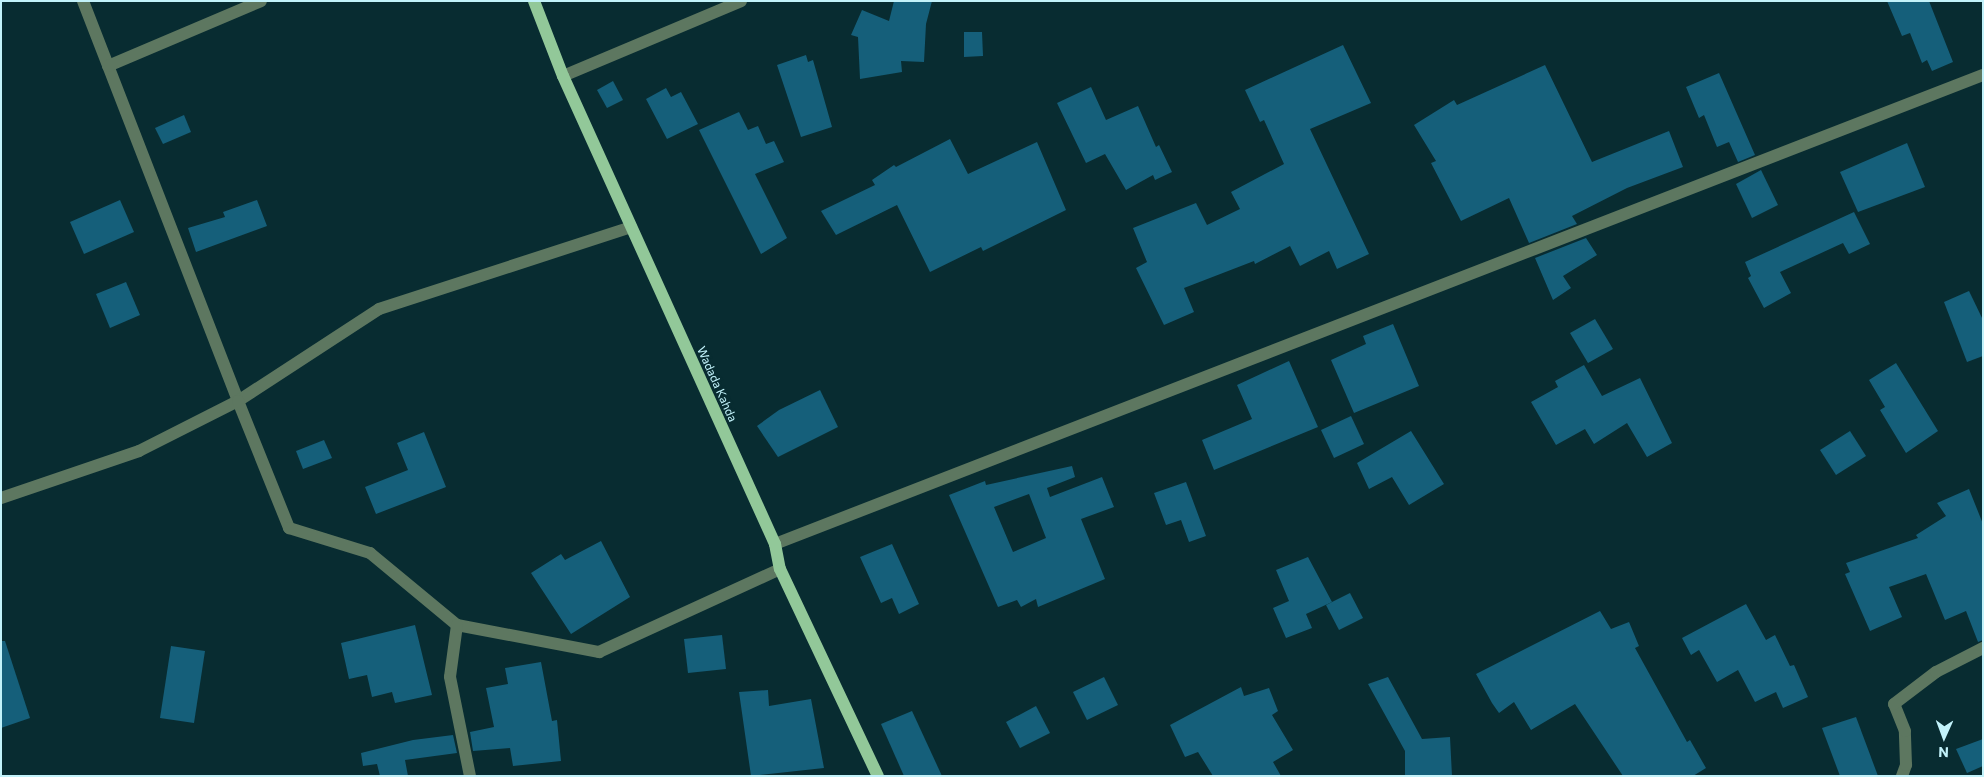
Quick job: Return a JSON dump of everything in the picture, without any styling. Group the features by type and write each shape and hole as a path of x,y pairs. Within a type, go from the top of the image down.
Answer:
{"main road":[{"name":"Wadada Kahda","path":"534,1 563,76 775,544 780,569 878,776"}],"street":[{"path":"83,1 289,528 370,553 457,625 600,652 780,569"},
{"path":"108,66 261,1"},
{"path":"563,76 741,1"},
{"path":"775,544 1983,75"},
{"path":"1,498 140,451 238,401 378,309 631,227"},
{"path":"457,625 450,677 470,776"},
{"path":"1902,776 1906,766 1905,731 1894,704 1936,672 1983,648"}],"building":[{"path":"894,1 932,1 926,24 924,62 901,61 902,72 860,79 858,37 851,35 862,10 889,21"},
{"path":"1887,1 1929,1 1953,62 1932,71 1927,60 1922,63 1910,33 1902,36"},
{"path":"964,32 982,32 983,56 964,57"},
{"path":"1343,45 1371,103 1310,129 1369,254 1337,269 1329,251 1300,266 1290,246 1255,264 1254,261 1184,288 1194,312 1164,325 1136,268 1147,262 1133,228 1196,203 1207,225 1240,209 1231,192 1284,164 1264,120 1260,122 1245,90"},
{"path":"806,55 808,62 813,60 832,127 801,137 777,65"},
{"path":"1545,65 1592,162 1669,131 1683,167 1627,188 1572,216 1577,224 1529,243 1509,198 1461,221 1431,163 1436,161 1414,125 1454,100 1457,105"},
{"path":"1719,73 1755,155 1738,162 1729,142 1717,147 1704,115 1699,118 1686,87"},
{"path":"613,81 623,100 607,108 597,90"},
{"path":"1091,87 1106,120 1138,106 1156,147 1159,145 1172,172 1155,180 1153,175 1126,190 1105,154 1086,163 1057,103"},
{"path":"666,88 671,97 681,92 698,124 667,139 646,99"},
{"path":"739,112 748,130 758,126 766,144 774,141 784,162 755,174 787,238 761,254 699,130"},
{"path":"184,115 191,132 163,144 155,128"},
{"path":"950,139 968,174 1037,142 1066,210 983,251 981,247 930,272 897,205 836,235 821,211 875,185 872,180 894,165 896,167"},
{"path":"1907,143 1925,187 1858,212 1840,172"},
{"path":"1761,170 1778,205 1752,218 1736,184"},
{"path":"120,200 134,232 84,254 70,222"},
{"path":"257,200 267,226 196,252 188,228 225,217 223,212"},
{"path":"1854,212 1870,244 1849,254 1843,243 1780,272 1791,293 1764,308 1748,278 1751,276 1745,262"},
{"path":"1586,238 1597,255 1563,276 1571,288 1553,300 1535,258"},
{"path":"126,282 140,315 110,328 96,294"},
{"path":"1969,291 1983,320 1983,356 1967,362 1944,302"},
{"path":"1595,319 1613,349 1588,363 1570,333"},
{"path":"1393,324 1419,386 1354,413 1331,360 1366,344 1363,336"},
{"path":"1289,361 1318,427 1214,470 1202,440 1252,419 1237,385"},
{"path":"1896,363 1938,431 1906,453 1880,410 1885,407 1869,380"},
{"path":"1584,365 1602,396 1640,378 1672,443 1647,457 1627,423 1594,444 1585,429 1556,445 1531,402 1558,387 1555,381"},
{"path":"820,390 838,427 778,457 757,426 779,410"},
{"path":"1351,416 1364,444 1334,458 1321,430"},
{"path":"1411,431 1444,484 1409,505 1392,477 1369,489 1357,463"},
{"path":"1850,431 1866,456 1836,475 1820,450"},
{"path":"424,432 446,487 376,514 365,487 408,470 397,443"},
{"path":"324,440 332,458 303,469 296,451"},
{"path":"1072,466 1075,477 1047,488 1050,497 1102,477 1114,507 1081,519 1105,579 1038,607 1036,599 1021,607 1017,600 998,607 949,495 985,481 986,485","holes":["1029,494 1046,538 1013,552 994,507"]},
{"path":"1186,482 1206,536 1189,542 1181,520 1166,525 1154,493"},
{"path":"1969,489 1983,524 1983,640 1978,642 1966,611 1945,620 1926,574 1889,587 1902,617 1870,631 1845,574 1850,572 1846,563 1918,538 1916,535 1946,516 1937,503"},
{"path":"601,541 630,597 571,634 531,573 561,554 565,560"},
{"path":"892,544 919,604 899,614 892,598 881,603 860,557"},
{"path":"1308,557 1332,602 1306,614 1312,628 1286,638 1273,608 1289,601 1276,570"},
{"path":"1350,593 1363,618 1339,630 1326,605"},
{"path":"1746,604 1766,640 1775,635 1790,666 1794,665 1808,697 1783,708 1776,692 1755,702 1738,670 1717,682 1699,650 1691,655 1682,638"},
{"path":"1600,611 1611,629 1629,622 1639,646 1635,648 1687,742 1690,740 1706,768 1693,776 1623,776 1575,704 1531,730 1514,702 1499,713 1492,703 1476,674"},
{"path":"415,625 432,695 395,703 392,692 372,697 367,675 349,679 341,643"},
{"path":"722,635 726,669 688,673 684,639"},
{"path":"1,641 5,641 30,718 1,728"},
{"path":"171,646 205,651 194,723 160,718"},
{"path":"541,662 552,721 557,720 561,761 513,766 510,748 473,751 470,732 494,727 486,688 508,684 505,668"},
{"path":"1104,677 1118,705 1087,720 1073,692"},
{"path":"1388,677 1422,739 1450,737 1452,776 1405,776 1405,751 1368,684"},
{"path":"1241,687 1244,696 1269,688 1278,711 1272,715 1293,750 1273,762 1281,776 1213,776 1198,752 1185,757 1170,725"},
{"path":"768,690 769,706 811,699 824,768 751,776 739,692"},
{"path":"1036,706 1050,733 1020,748 1006,722"},
{"path":"912,711 942,776 904,776 881,724"},
{"path":"1856,717 1878,776 1840,776 1822,728"},
{"path":"453,735 457,753 405,760 408,776 380,776 377,764 363,766 361,753 413,740"},
{"path":"1983,739 1983,766 1967,773 1956,749"}]}
